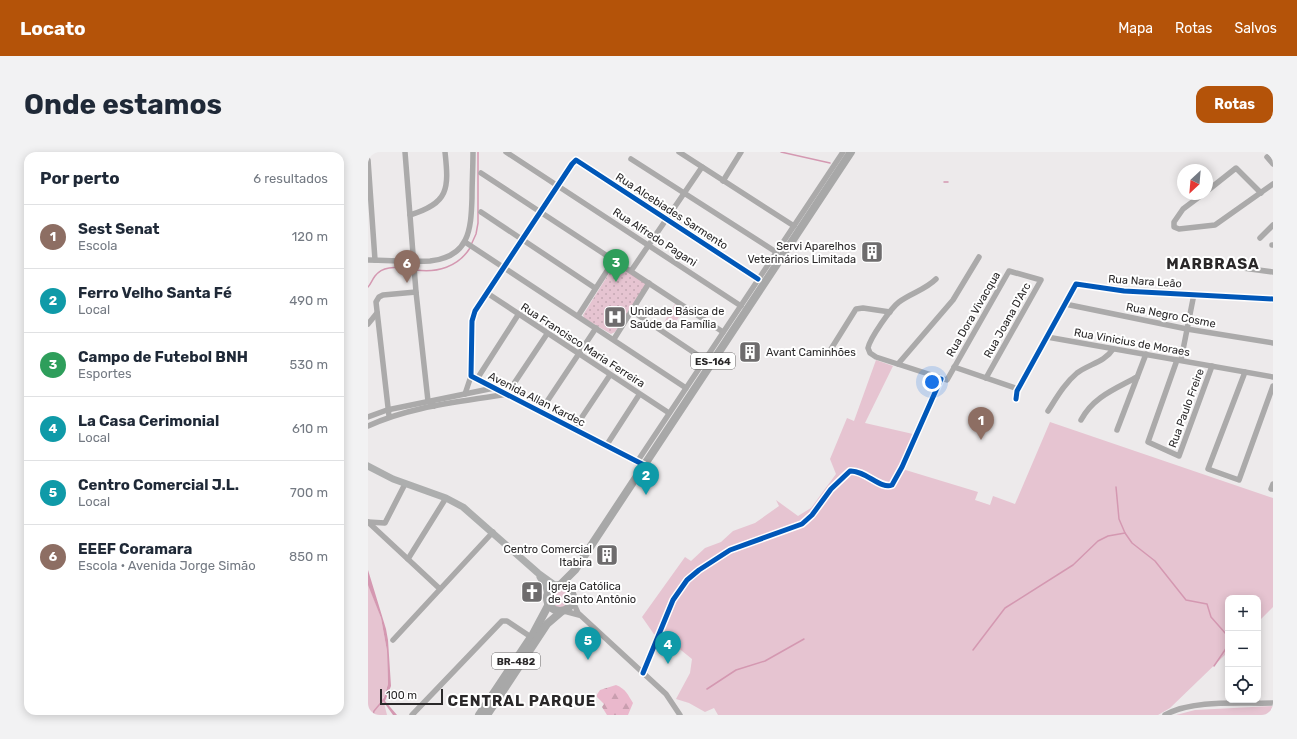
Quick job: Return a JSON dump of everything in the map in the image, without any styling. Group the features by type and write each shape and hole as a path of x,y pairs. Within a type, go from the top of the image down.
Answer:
{"highway":[{"name":"ES-164","path":"575,570 640,464 709,360 816,207 851,152"},
{"path":"805,210 816,207"},
{"path":"575,570 571,584 570,605 562,611 552,609 549,604 548,596 550,590 575,570"},
{"path":"558,585 566,587 571,596"},
{"name":"BR-482","path":"479,715 532,637 549,604"},
{"name":"BR-482","path":"486,715 544,629 562,611"}],"main road":[{"path":"368,466 393,479 446,498 464,507 538,574 546,586 548,596"},
{"path":"538,574 558,585"}],"street":[{"path":"405,152 416,292 428,401 434,406"},
{"path":"410,215 434,206 444,192 447,171 445,152"},
{"path":"469,244 473,152"},
{"name":"Rua Alfredo Pagani","path":"506,152 741,306"},
{"path":"679,152 794,226"},
{"path":"722,180 741,152"},
{"path":"640,464 669,413 686,388 709,360 723,332 843,152"},
{"path":"1267,157 1273,164"},
{"path":"631,159 776,252"},
{"path":"368,160 375,260"},
{"name":"Avenida Allan Kardec","path":"576,160 522,239 473,317 471,376 640,464"},
{"name":"Rua Alcebiades Sarmento","path":"576,160 758,280"},
{"path":"631,272 702,167"},
{"path":"1213,186 1236,168 1261,193"},
{"path":"481,173 723,332"},
{"path":"1196,200 1183,210 1174,222 1174,227 1179,229 1215,225 1273,184"},
{"path":"481,212 596,288"},
{"path":"1260,238 1273,225"},
{"path":"368,260 414,266 442,258 469,244"},
{"path":"469,244 686,388"},
{"path":"898,364 953,300 978,256"},
{"path":"578,316 614,260"},
{"path":"1243,268 1273,272"},
{"name":"Rua Dora Vivacqua","path":"954,367 1009,271"},
{"name":"Rua Joana D'Arc","path":"986,378 1041,280 1009,271"},
{"path":"936,279 929,286 899,302 890,312 868,348 873,356 941,379 947,380 954,367 1018,389"},
{"path":"614,339 649,283"},
{"name":"Rua Nara Leão","path":"1047,337 1076,284 1124,291 1273,299"},
{"path":"389,416 387,410 376,302 379,296 416,292"},
{"name":"Rua Francisco Maria Ferreira","path":"487,293 578,355 669,413"},
{"path":"1179,360 1194,294"},
{"name":"Rua Negro Cosme","path":"1065,304 1187,329 1273,343"},
{"path":"831,349 856,309 863,308 890,312"},
{"path":"632,311 709,360"},
{"path":"368,324 377,313"},
{"path":"477,379 518,315"},
{"path":"540,412 596,328"},
{"path":"368,426 389,416 434,406 507,394 547,334"},
{"path":"1016,399 1018,389 1047,337"},
{"name":"Rua Vinicius de Moraes","path":"1047,337 1273,377"},
{"path":"1048,410 1064,386 1077,374 1105,358 1113,349"},
{"path":"1117,430 1146,354"},
{"name":"Rua Paulo Freire","path":"1179,360 1148,442 1178,456 1212,366"},
{"path":"1245,372 1208,469 1239,480 1273,386"},
{"path":"574,429 610,375"},
{"path":"465,394 471,376"},
{"path":"1081,420 1085,412 1097,399 1137,377"},
{"path":"643,673 673,600 687,580 699,570 730,550 802,524 812,515 831,489 850,470 860,472 884,485 892,485 902,467 941,379"},
{"path":"368,418 387,410 495,388"},
{"path":"606,446 640,394"},
{"path":"450,397 451,403"},
{"path":"368,522 385,523 405,484"},
{"path":"1273,484 1271,488 1273,489"},
{"path":"408,559 446,498"},
{"path":"368,522 440,589"},
{"path":"394,640 493,532"},
{"path":"571,596 576,609 581,616 666,694 680,715"},
{"path":"562,611 581,616"},
{"path":"412,715 502,621 507,621 532,637"},
{"path":"1165,715 1180,709 1199,705 1273,703"}],"shaded area":[{"path":"617,264 646,284 615,332 611,334 584,318 583,315 613,267"},
{"path":"675,304 684,309 672,328 664,322"},
{"path":"876,360 893,366 865,423 913,434 899,468 978,492 975,500 990,505 993,496 1015,504 1050,422 1273,498 1273,607 1261,619 1261,595 1225,595 1225,655 1170,708 1158,715 718,715 714,708 705,712 689,703 676,699 690,673 692,659 666,638 658,640 642,617 685,557 691,561 705,548 721,542 733,531 755,523 779,506 776,500 798,516 811,508 836,474 830,459 847,418 854,421"},
{"path":"368,570 388,640 391,686 385,701 397,715 393,715 383,701 388,684 387,651 381,618 368,585"},
{"path":"368,583 381,618 387,651 388,684 383,699 387,715 368,715"},
{"path":"561,590 567,593 570,599 567,605 561,608 555,605 552,599 555,593"},
{"path":"1273,706 1273,709 1268,715 1176,715 1195,710"}],"green space":[{"path":"616,685 624,690 633,703 628,715 607,715 602,707 604,704 596,696 600,690"}],"waterway":[{"path":"471,245 476,234 478,223 478,152"},
{"path":"781,152 830,163"},
{"path":"416,270 424,271 446,267 459,260 470,248"},
{"path":"368,287 375,276 387,268 412,269"},
{"path":"1116,487 1119,519 1125,533 1132,543 1155,561 1186,600 1207,604 1211,617 1226,634 1228,642 1227,647 1214,666"},
{"path":"973,650 1005,608 1073,565 1098,541 1108,536 1125,533"},
{"path":"707,689 736,670 765,661 804,639"},
{"path":"373,715 374,711 384,699"}],"cycle path":[{"path":"644,465 471,376 472,321 475,311 576,160 758,279"},
{"path":"1016,399 1017,391 1076,284 1124,291 1273,299"},
{"path":"643,673 673,600 687,580 699,570 730,550 802,524 812,515 831,489 850,471 861,473 883,485 892,485 902,467 941,379"}],"place":[{"name":"Servi Aparelhos Veterinários Limitada","path":"872,252"},
{"name":"Campo de Futebol BNH","path":"616,282"},
{"name":"EEEF Coramara","path":"407,283"},
{"name":"Unidade Básica de Saúde da Família","path":"615,317"},
{"name":"Avant Caminhões","path":"750,352"},
{"name":"Sest Senat","path":"981,440"},
{"name":"Ferro Velho Santa Fé","path":"646,495"},
{"name":"Centro Comercial Itabira","path":"607,555"},
{"name":"Igreja Católica de Santo Antônio","path":"532,592"},
{"name":"Centro Comercial J.L.","path":"588,660"},
{"name":"La Casa Cerimonial","path":"668,664"}],"district":[{"name":"MARBRASA","path":"1213,264"},
{"name":"CENTRAL PARQUE","path":"522,701"}]}
